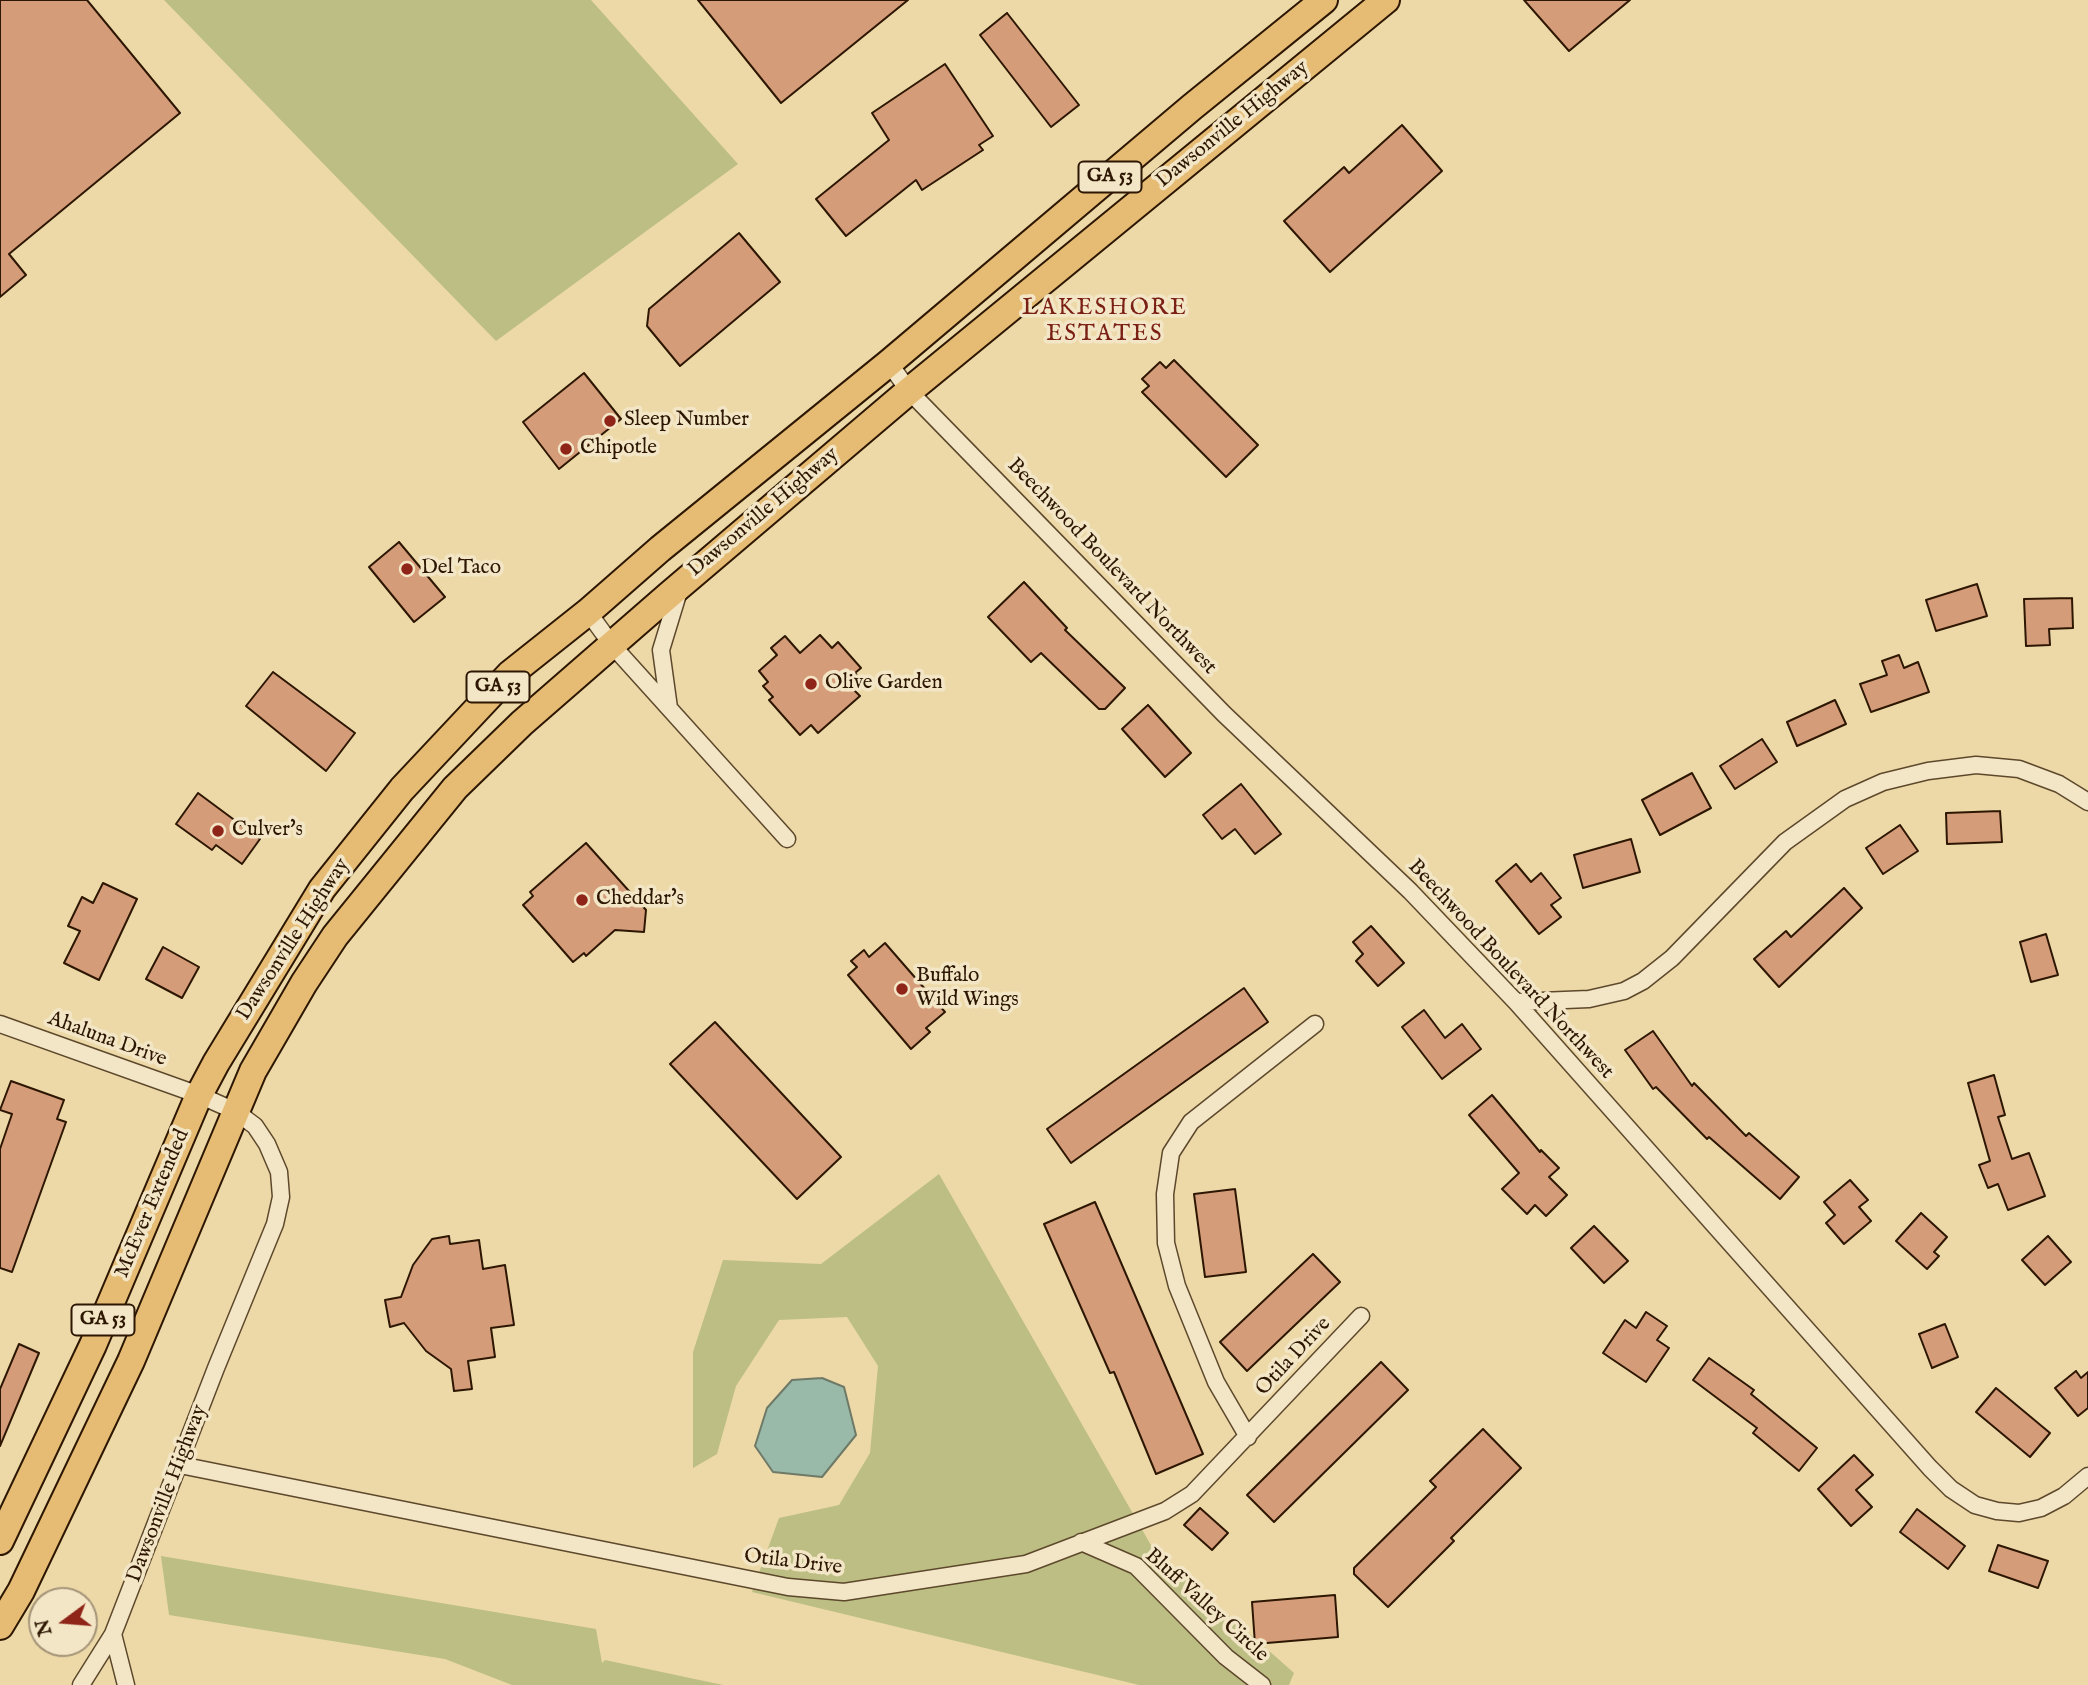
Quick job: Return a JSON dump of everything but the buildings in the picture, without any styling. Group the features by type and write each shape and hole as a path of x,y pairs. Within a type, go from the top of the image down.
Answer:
{"main road":[{"name":"Dawsonville Highway","path":"199,1095 290,938 322,889 402,789 510,674 889,363 1192,107 1324,0"},
{"name":"Dawsonville Highway","path":"0,1626 21,1591 131,1362 253,1071 335,936 454,788 522,723 683,582 909,391 1386,0"},
{"path":"1192,107 1219,137"},
{"name":"McEver Extended","path":"0,1541 93,1345 199,1095"}],"street":[{"name":"Beechwood Boulevard Northwest","path":"889,363 909,391 1224,713 1410,891 1516,1002 1951,1489 1975,1505 2019,1513 2041,1508 2064,1496 2088,1476"},
{"path":"669,708 661,650 683,582"},
{"path":"588,612 612,645 787,839"},
{"path":"1516,1002 1589,999 1624,990 1643,981 1672,958 1786,842 1845,799 1883,782 1928,771 1976,765 2019,769 2059,784 2088,803"},
{"name":"Ahaluna Drive","path":"0,1024 199,1095 235,1111"},
{"path":"1248,1437 1216,1382 1177,1286 1166,1243 1165,1194 1171,1153 1191,1122 1315,1024"},
{"name":"Dawsonville Highway","path":"81,1685 113,1634 275,1224 281,1197 279,1172 267,1144 255,1126 235,1111"},
{"name":"Otila Drive","path":"180,1465 788,1587 844,1592 1026,1564 1166,1511 1192,1494 1362,1316"},
{"name":"Bluff Valley Circle","path":"1082,1542 1136,1566 1226,1657 1262,1685"},
{"path":"113,1634 126,1685"}],"green space":[{"path":"164,0 591,0 738,164 496,341"},
{"path":"939,1174 1152,1547 1294,1673 1289,1685 1139,1685 752,1592 779,1518 839,1505 870,1453 878,1366 847,1317 779,1320 736,1386 717,1454 693,1468 693,1352 723,1260 821,1264"},
{"path":"161,1556 596,1629 602,1663 605,1660 723,1685 512,1685 445,1659 169,1615"}],"shaded area":[{"path":"822,1378 844,1387 856,1435 822,1477 773,1472 755,1446 767,1408 792,1380"}],"place":[{"name":"Sleep Number","path":"610,421"},
{"name":"Chipotle","path":"566,449"},
{"name":"Del Taco","path":"407,569"},
{"name":"Olive Garden","path":"811,684"},
{"name":"Culver's","path":"218,831"},
{"name":"Cheddar's","path":"582,900"},
{"name":"Buffalo Wild Wings","path":"902,989"}],"district":[{"name":"LAKESHORE ESTATES","path":"1105,322"}]}
